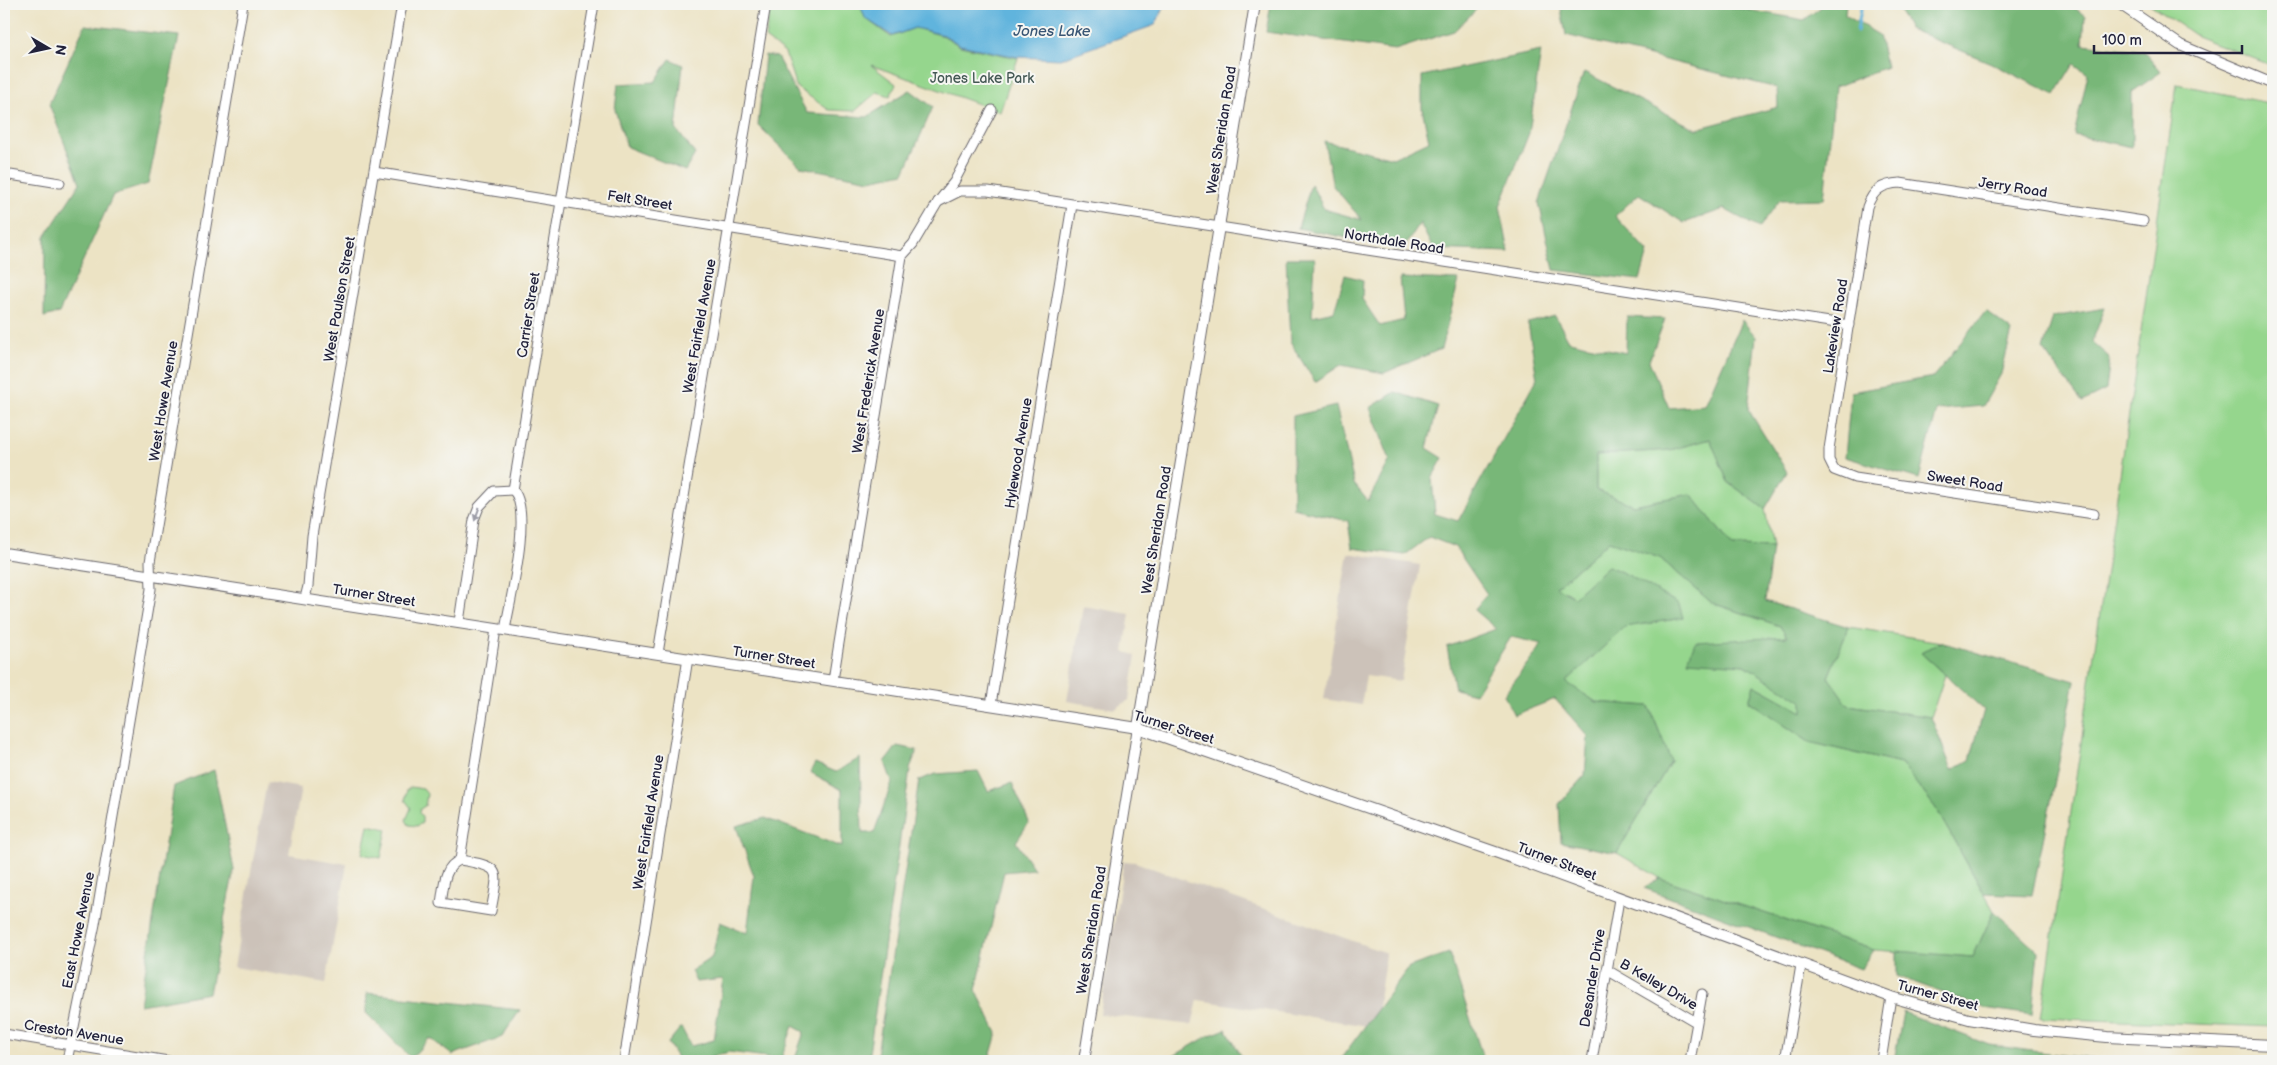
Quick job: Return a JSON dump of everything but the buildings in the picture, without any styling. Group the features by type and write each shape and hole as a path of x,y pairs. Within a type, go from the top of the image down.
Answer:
{"street":[{"name":"West Howe Avenue","path":"114,803 243,4"},
{"name":"West Paulson Street","path":"305,598 308,586 312,536 402,4"},
{"name":"Carrier Street","path":"460,860 501,629 522,530 518,495 513,490 594,4"},
{"name":"West Fairfield Avenue","path":"658,653 766,4"},
{"name":"West Sheridan Road","path":"1084,1061 1255,4"},
{"path":"2120,4 2180,45 2273,84"},
{"name":"West Frederick Avenue","path":"833,680 902,256 913,244 938,202 954,182 992,110"},
{"name":"Felt Street","path":"374,172 902,256"},
{"path":"4,174 60,183"},
{"name":"Jerry Road","path":"1878,188 1889,183 1900,183 2143,221"},
{"name":"Lakeview Road","path":"1834,470 1829,460 1828,449 1867,207 1871,195 1878,188"},
{"name":"Northdale Road","path":"938,202 960,191 974,190 1849,326"},
{"name":"Hylewood Avenue","path":"991,705 1072,205"},
{"name":"Sweet Road","path":"1834,470 1855,478 2094,514"},
{"path":"459,622 474,520 479,507 494,491 513,490"},
{"name":"Turner Street","path":"4,553 150,574 1138,728 1479,846 1619,899 1891,997 1969,1019 2034,1030 2106,1037 2273,1045"},
{"name":"West Fairfield Avenue","path":"624,1061 688,658"},
{"name":"East Howe Avenue","path":"67,1061 95,924 114,803"},
{"path":"460,860 486,864 495,872 496,878 491,911 441,903 447,871 451,863 460,860"},
{"name":"Desander Drive","path":"1592,1061 1619,899"},
{"path":"1786,1061 1801,965"},
{"name":"B Kelley Drive","path":"1607,970 1696,1022"},
{"path":"1690,1061 1702,994"},
{"path":"1880,1061 1891,997"},
{"name":"Creston Avenue","path":"4,1034 168,1061"}],"shaded area":[{"path":"1348,553 1420,565 1401,681 1366,676 1361,705 1324,699"},
{"path":"1083,606 1130,614 1124,652 1136,655 1129,700 1115,709 1067,701"},
{"path":"267,782 301,788 289,854 347,864 326,983 234,967"},
{"path":"1124,861 1135,862 1386,953 1375,1027 1198,1000 1192,1025 1100,1014"}],"green space":[{"name":"Jones Lake Park","path":"771,4 860,4 865,18 891,37 915,28 944,36 960,46 1018,58 1000,112 871,65 896,84 890,96 877,92 855,111 829,110 796,87 785,53 765,38"},
{"path":"1271,4 1482,4 1454,31 1395,50 1266,32"},
{"path":"1560,4 1716,4 1804,20 1825,4 1846,4 1845,15 1879,35 1886,67 1835,87 1824,199 1780,200 1759,228 1724,209 1684,223 1639,194 1615,216 1648,252 1640,280 1554,270 1539,203 1584,72 1696,129 1778,107 1777,88 1566,35"},
{"path":"1896,4 2070,4 2085,16 2083,44 2143,51 2161,72 2132,92 2132,147 2074,135 2088,74 2074,64 2055,95 1991,63 1909,29"},
{"path":"2150,4 2273,4 2273,66 2196,36"},
{"path":"85,25 179,36 148,184 113,195 59,313 44,317 45,237 80,183 49,104"},
{"path":"1541,51 1529,133 1500,206 1509,252 1433,249 1420,223 1403,249 1298,228 1311,184 1324,209 1362,220 1333,186 1324,141 1393,158 1429,141 1422,108 1422,76"},
{"path":"765,55 777,57 807,113 867,117 910,90 933,107 904,173 870,180 801,167 758,125"},
{"path":"670,59 683,65 676,129 695,154 685,171 627,147 615,110 618,84 655,82"},
{"path":"2177,84 2273,104 2273,1027 2041,1018"},
{"path":"1286,258 1315,258 1312,316 1334,311 1345,275 1363,280 1362,299 1380,326 1404,320 1400,278 1459,280 1441,349 1384,373 1341,365 1315,382 1290,342"},
{"path":"2105,308 2092,342 2110,358 2106,390 2082,402 2043,349 2053,317"},
{"path":"1986,311 2012,331 2001,374 1983,406 1937,410 1919,479 1845,457 1851,392 1933,377"},
{"path":"1555,316 1569,341 1626,353 1627,317 1665,319 1649,361 1669,408 1705,405 1742,320 1756,337 1748,409 1787,472 1765,509 1728,482 1710,439 1670,450 1596,455 1596,490 1633,505 1691,494 1732,546 1772,547 1765,601 1849,627 1828,677 1848,705 1931,717 1952,770 1970,760 1984,710 1921,653 1941,642 2075,681 2032,895 1984,893 1935,807 1901,764 1809,742 1749,701 1754,685 1803,712 1803,702 1745,665 1688,661 1695,642 1787,637 1780,626 1712,603 1660,558 1609,541 1556,587 1574,597 1608,566 1628,575 1679,604 1683,618 1625,627 1566,682 1596,702 1649,706 1671,761 1617,853 1561,842 1559,804 1585,775 1588,736 1555,699 1514,715 1504,695 1542,644 1511,637 1475,694 1455,689 1447,647 1496,629 1474,610 1487,594 1455,547 1429,537 1405,555 1352,548 1348,521 1293,508 1293,416 1336,406 1354,484 1368,501 1390,460 1370,408 1395,392 1438,406 1427,448 1443,458 1432,478 1435,514 1458,521 1537,379 1528,323"},
{"path":"1711,439 1728,482 1765,509 1772,547 1732,546 1691,494 1633,505 1596,490 1596,455 1670,450"},
{"path":"1609,541 1660,558 1712,603 1780,626 1787,637 1767,639 1688,660 1745,665 1804,702 1804,713 1754,685 1749,701 1809,742 1901,764 1935,807 1994,911 1973,957 1874,950 1660,878 1617,853 1671,761 1649,706 1596,702 1565,682 1625,627 1683,618 1678,604 1628,575 1608,566 1574,597 1556,587"},
{"path":"1849,627 1941,642 1921,653 1945,675 1931,717 1848,705 1828,677"},
{"path":"897,746 917,750 910,769 868,1061 794,1061 804,1032 793,1026 781,1059 729,1052 694,1061 679,1061 668,1043 681,1027 691,1046 714,1040 723,979 696,982 691,971 712,957 720,922 747,933 754,876 736,826 765,818 842,847 842,790 810,772 815,763 836,772 860,758 862,833 874,833 892,782 885,762"},
{"path":"214,770 234,870 209,993 140,1005 174,786"},
{"path":"978,771 988,791 1012,783 1029,822 1016,842 1034,869 1004,872 976,990 997,1033 989,1061 876,1061 919,780 936,774"},
{"path":"411,787 423,789 427,794 425,806 420,809 419,813 422,816 422,823 417,826 409,825 406,820 411,808 405,800 407,790"},
{"path":"368,825 387,829 381,858 362,854"},
{"path":"1660,878 1874,950 1861,969 1644,888"},
{"path":"1994,911 2038,951 2032,1015 1984,1008 1897,976 1897,951 1973,957"},
{"path":"1449,953 1484,1061 1339,1061 1409,967"},
{"path":"367,993 520,1010 502,1037 452,1055 430,1038 411,1058 366,1013"},
{"path":"1903,1012 1989,1045 2106,1061 1894,1061"},
{"path":"1226,1029 1244,1061 1165,1061 1208,1036"}],"water":[{"name":"Jones Lake","path":"860,4 1166,4 1155,25 1060,59 1017,57 960,45 944,35 915,28 892,36 865,18"}],"waterway":[{"path":"1857,31 1862,4"}]}
